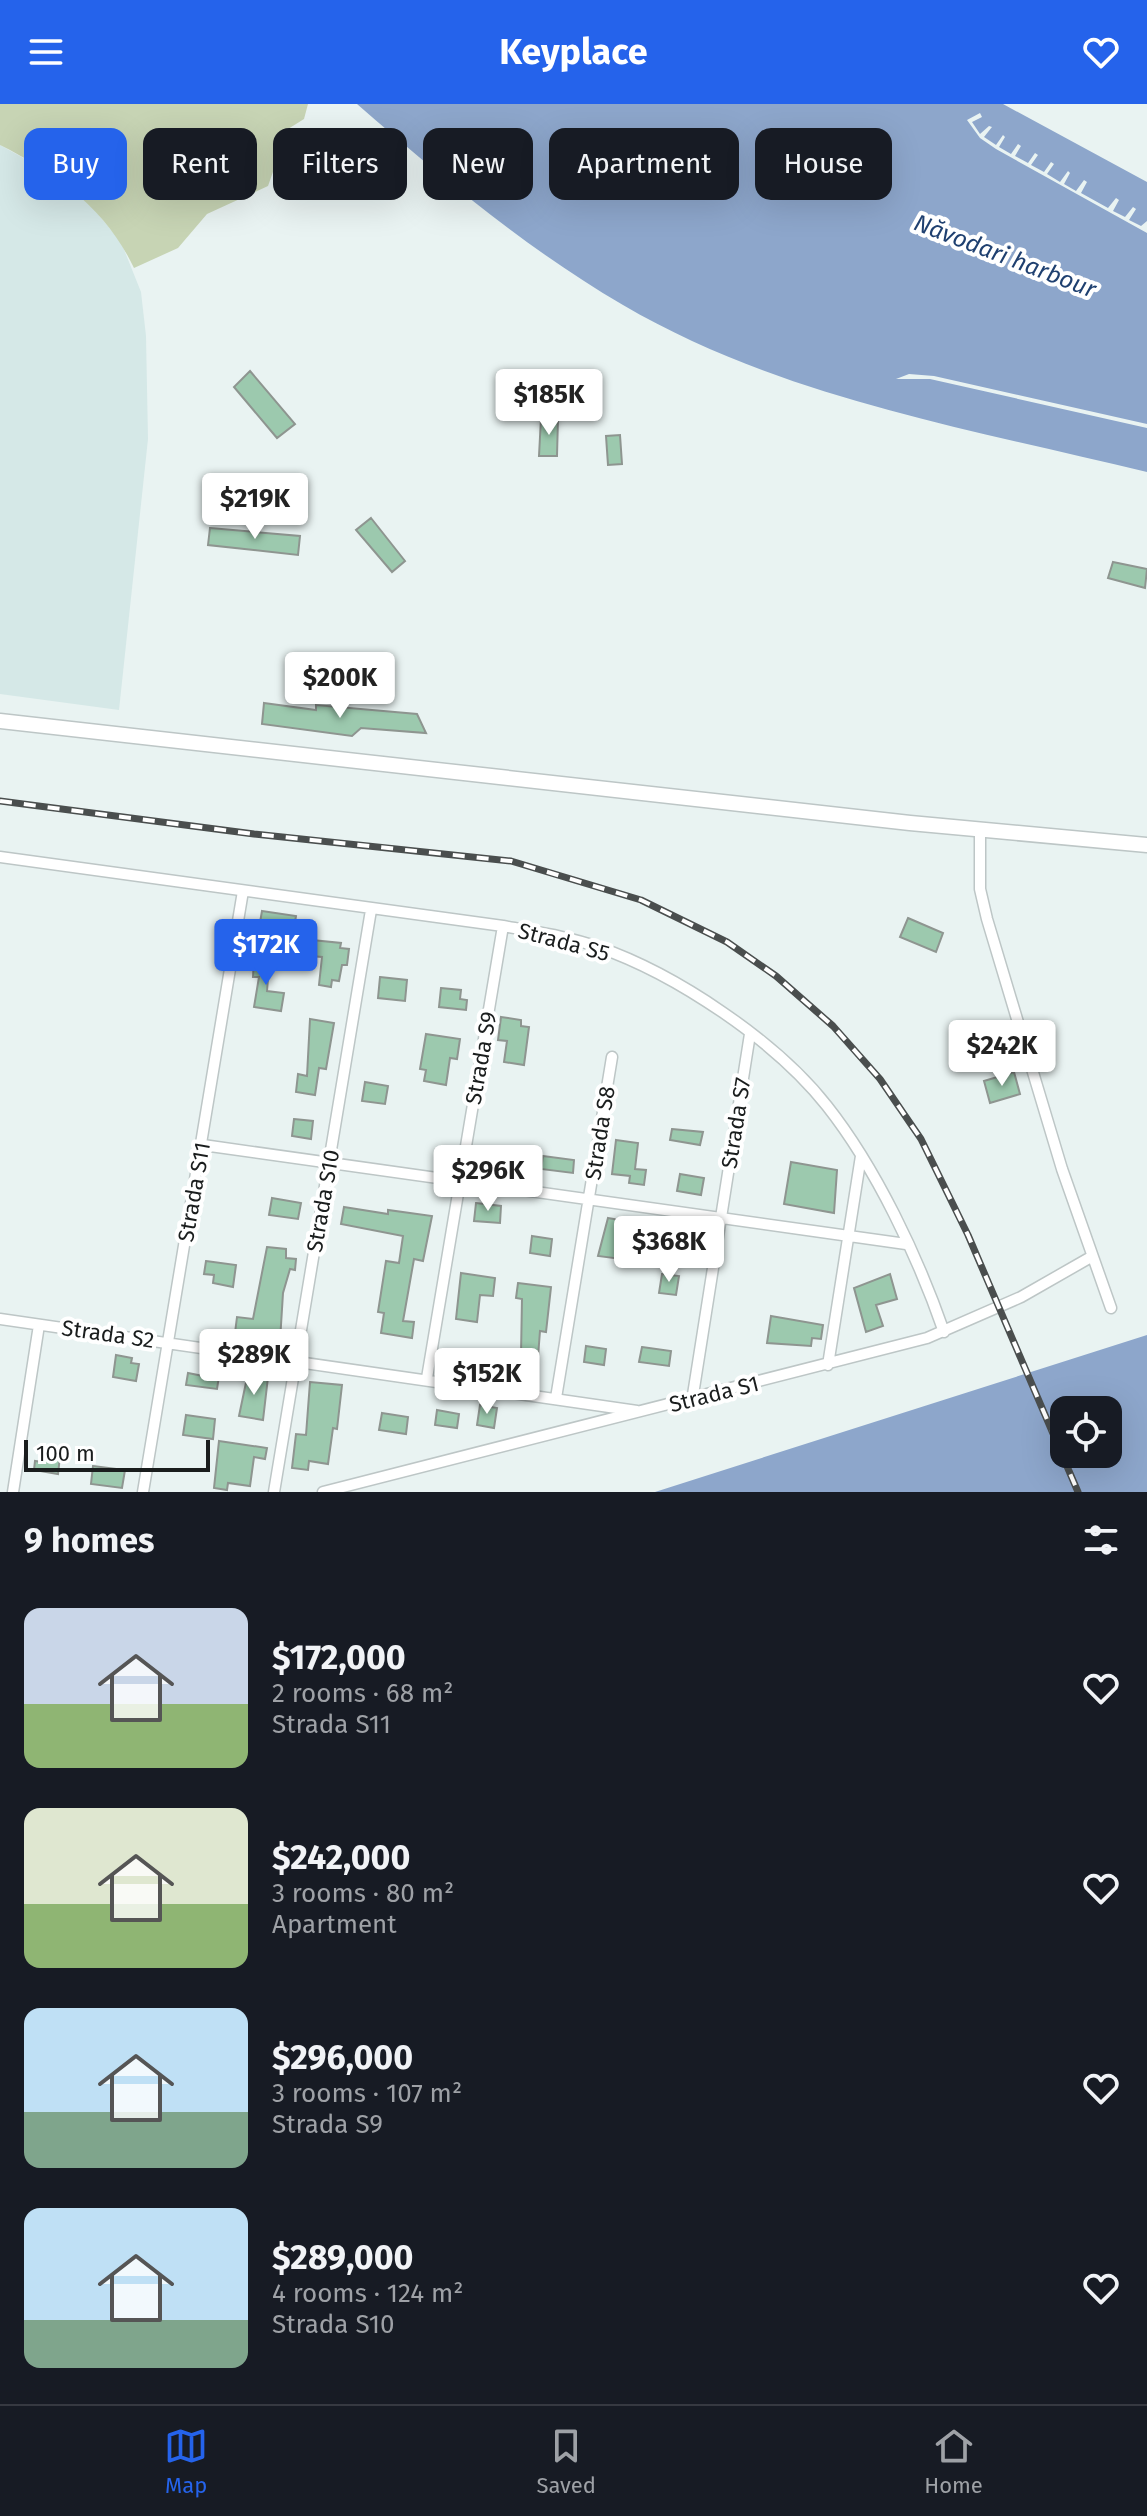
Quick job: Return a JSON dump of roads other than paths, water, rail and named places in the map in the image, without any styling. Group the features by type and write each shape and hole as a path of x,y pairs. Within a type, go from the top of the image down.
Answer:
{"main road":[{"path":"0,721 1147,845"}],"street":[{"path":"980,829 980,889 1091,1257 1111,1308"},
{"name":"Strada S5","path":"0,857 503,926 600,948 646,968 701,1000 750,1034 824,1102 861,1156 906,1244 944,1332"},
{"name":"Strada S11","path":"143,1492 243,891"},
{"name":"Strada S10","path":"274,1492 371,910"},
{"name":"Strada S9","path":"427,1378 503,926"},
{"name":"Strada S7","path":"692,1401 750,1034"},
{"name":"Strada S8","path":"556,1398 612,1057"},
{"path":"203,1145 906,1244"},
{"path":"828,1365 861,1156"},
{"name":"Strada S1","path":"323,1492 692,1401 944,1332 1048,1284 1091,1257"},
{"name":"Strada S2","path":"0,1319 296,1359 643,1412"},
{"path":"13,1492 39,1325"}],"water":[{"name":"Năvodari harbour","path":"357,104 1003,104 1147,182 1147,221 1141,226 1129,220 1136,209 1133,207 1125,217 1113,211 1119,200 1116,198 1108,208 1081,193 1087,182 1084,180 1076,191 1064,184 1070,173 1068,171 1060,182 1047,174 1054,164 1051,162 1044,172 1031,165 1038,155 1035,153 1028,163 1015,156 1021,146 1018,144 1011,154 999,147 1005,137 1003,135 996,145 984,137 992,127 980,134 972,122 982,117 980,113 967,120 980,138 996,149 1147,233 1147,424 934,376 909,374 896,379 930,379 1147,428 1147,472 879,407 747,364 684,337 587,283 472,200 533,200 533,128 423,128 423,160 407,146 407,128 385,128"},
{"path":"1147,1335 1147,1492 655,1492"}],"railway":[{"path":"0,801 254,834 511,861 641,900 727,942 776,976 833,1026 880,1079 921,1139 968,1235 1078,1492"}]}
